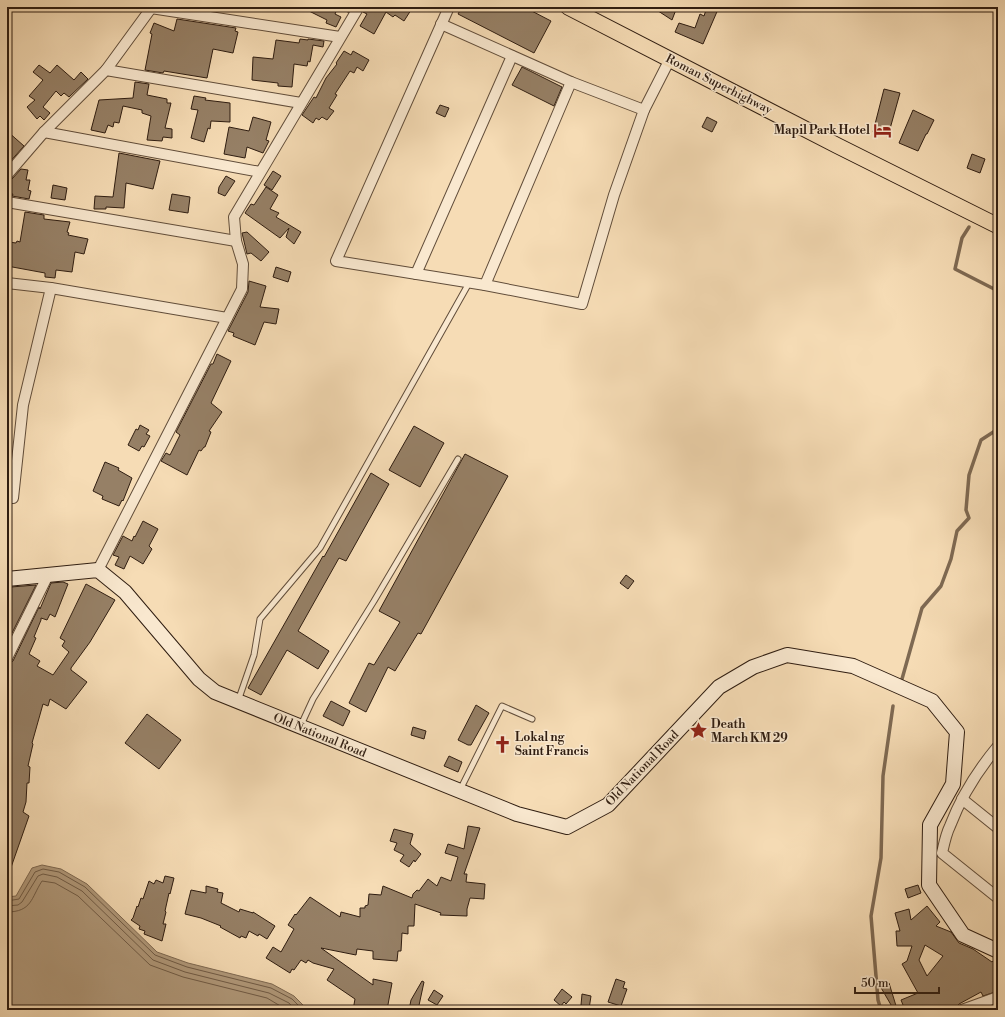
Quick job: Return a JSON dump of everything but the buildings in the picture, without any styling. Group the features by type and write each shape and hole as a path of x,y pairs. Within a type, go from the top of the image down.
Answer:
{"main road":[{"name":"Roman Superhighway","path":"568,7 838,146 998,226"},
{"name":"Old National Road","path":"98,570 125,592 206,686 215,692 517,814 567,827 608,805 719,687 752,667 787,655 853,666 932,702 957,732 953,784 930,824 929,885 963,935 998,951"},
{"path":"7,580 98,570"}],"street":[{"path":"7,175 44,132 106,70 151,7 340,37"},
{"path":"98,570 242,289 243,264 236,241 234,216 357,10 350,7"},
{"path":"449,7 336,261 485,285 582,304 614,195 644,110 670,59"},
{"path":"441,24 571,82 644,110"},
{"path":"416,274 512,56"},
{"path":"106,70 301,104"},
{"path":"485,285 571,82"},
{"path":"44,132 260,172"},
{"path":"7,202 236,241"},
{"path":"7,283 51,288 227,318"},
{"path":"13,498 23,405 51,288"},
{"path":"7,658 48,575"},
{"path":"998,746 980,768 962,799 949,827 942,853 998,898"},
{"path":"990,755 998,762"},
{"path":"962,799 998,828"},
{"path":"962,1010 998,997"}],"lane":[{"path":"238,702 254,655 260,619 320,548 469,283"},
{"path":"300,727 313,699 374,601 458,459"},
{"path":"460,791 502,706 532,719"}],"water":[{"path":"42,865 61,869 87,884 157,952 188,963 272,984 294,996 308,1010 7,1010 7,897 16,896 32,868"}],"waterway":[{"path":"969,227 962,238 955,269 998,291"},
{"path":"902,679 922,608 941,586 951,559 957,531 969,518 966,510 969,475 981,440 998,429"},
{"path":"881,1010 878,1000 871,916 881,858 883,776 893,706"}],"place":[{"name":"Mapil Park Hotel","path":"883,130"},
{"name":"Death March KM 29","path":"698,731"},
{"name":"Lokal ng Saint Francis","path":"502,744"}]}
